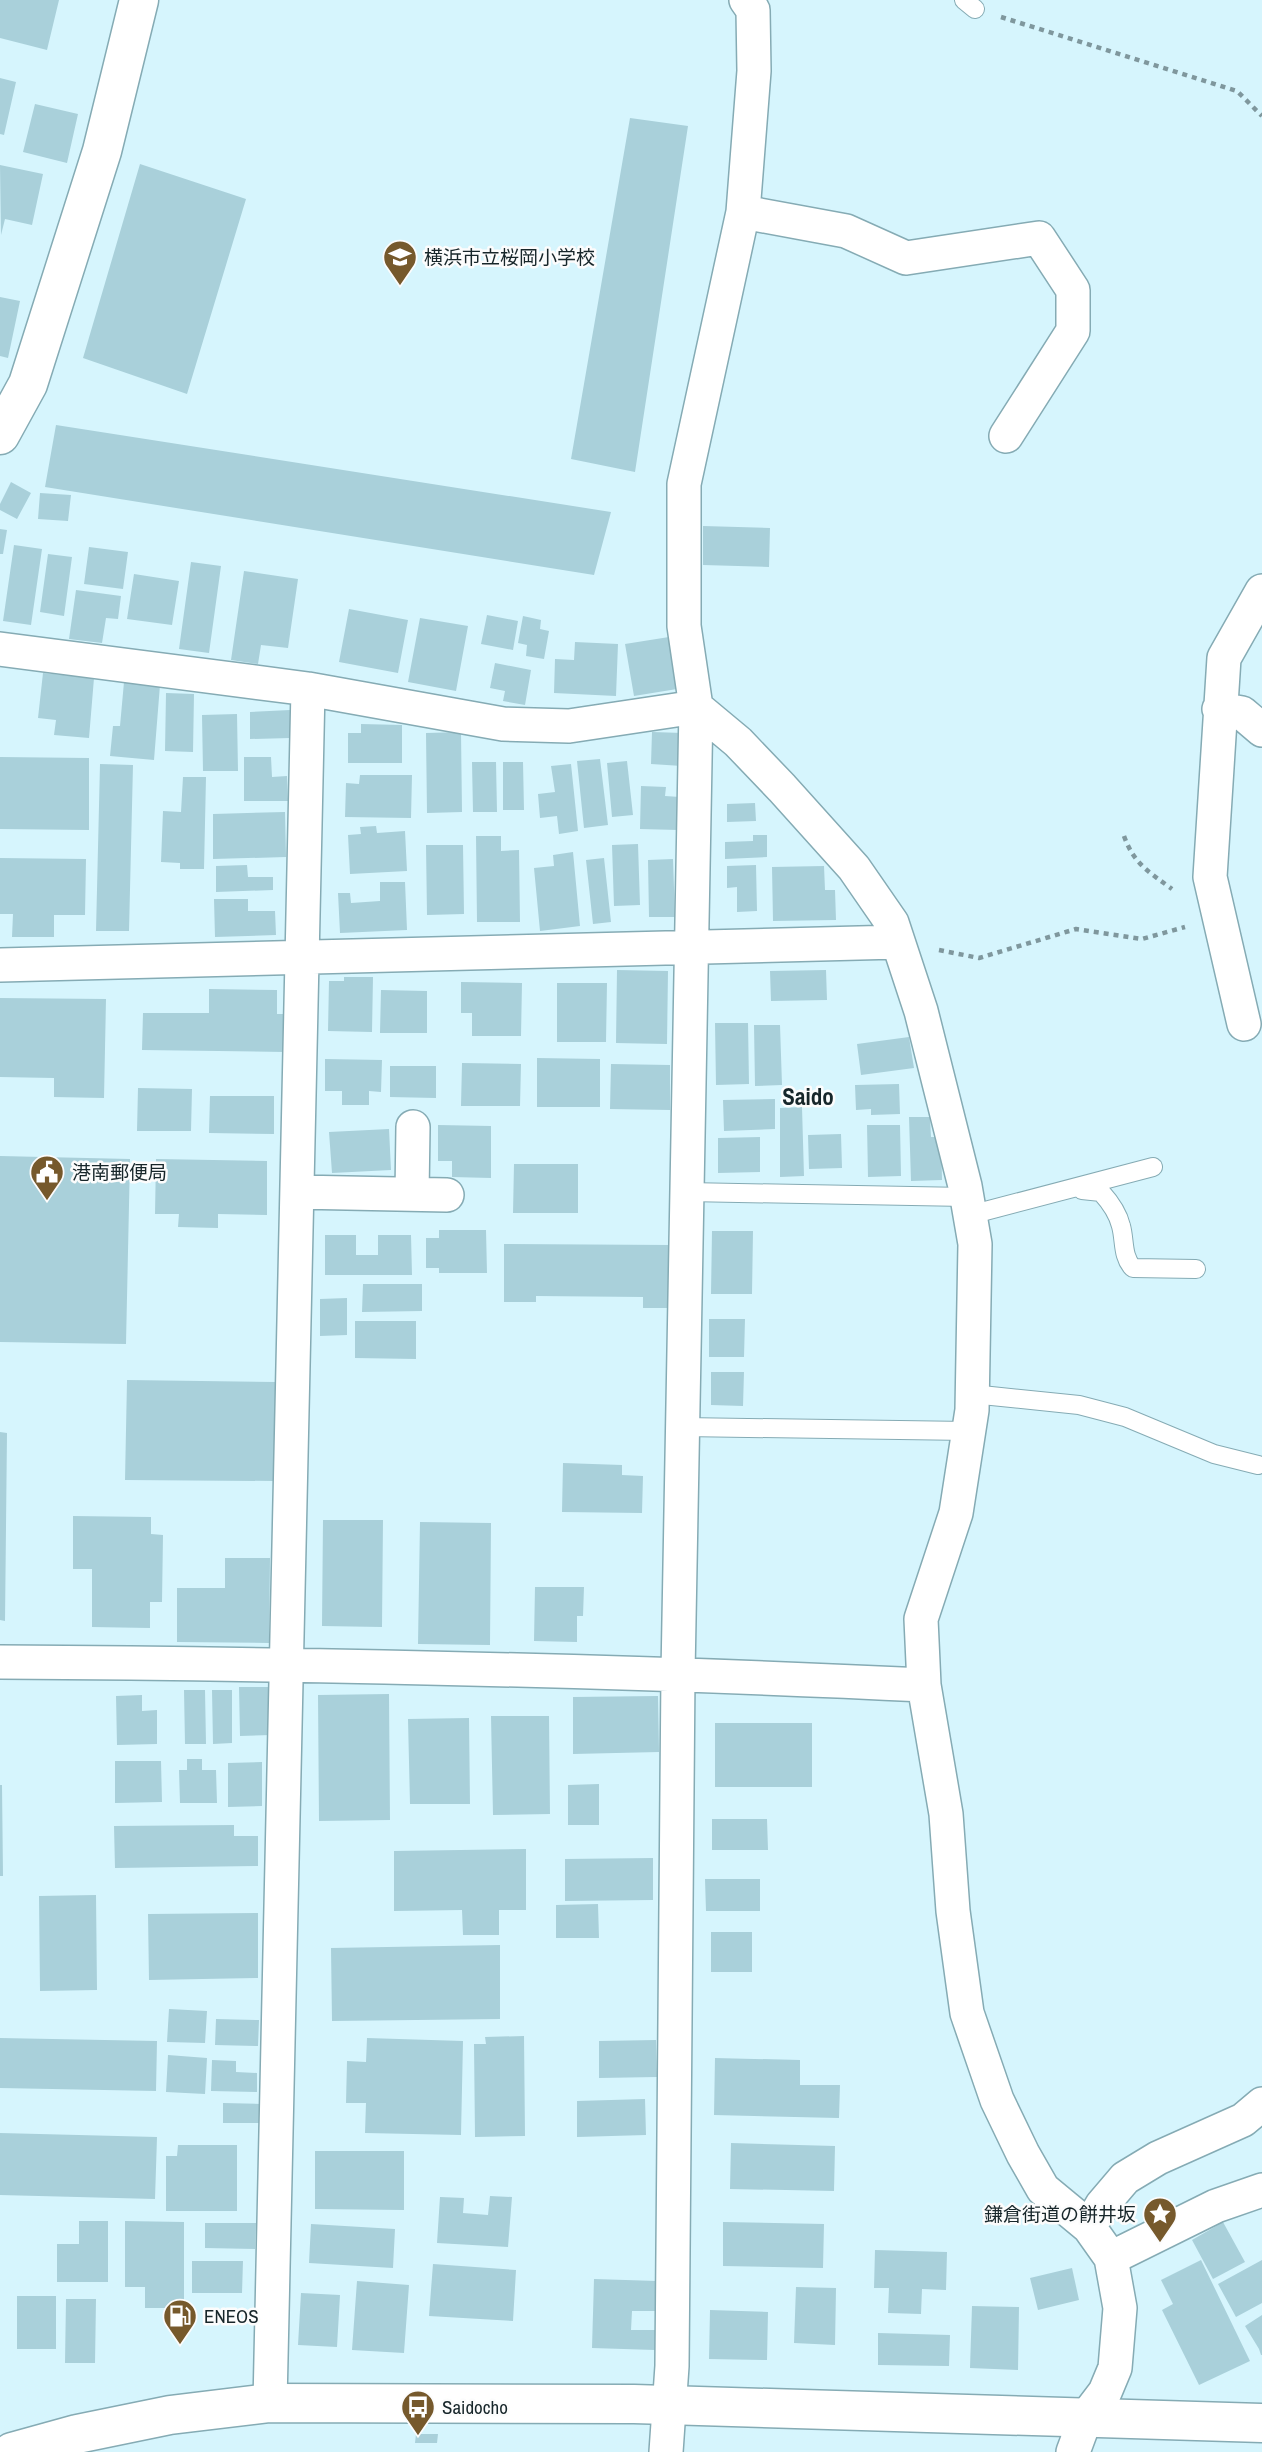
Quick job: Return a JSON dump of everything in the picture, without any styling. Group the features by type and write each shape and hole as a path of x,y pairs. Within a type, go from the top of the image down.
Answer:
{"street":[{"path":"0,435 27,384 103,151 139,0"},
{"path":"666,2452 673,2352 678,1673 696,707 684,626 684,484 743,212 757,4"},
{"path":"743,212 846,231 906,258 1039,238 1073,290 1073,331 1006,436"},
{"path":"1244,1024 1210,877 1224,658 1262,591"},
{"path":"0,649 308,689 503,724 569,726 696,707 738,742 854,868 892,923 921,1011 975,1244 972,1394 968,1431 956,1513 921,1619 925,1685 946,1814 953,1911 967,2013 996,2100 1043,2189 1089,2227 1111,2258 1120,2308 1115,2368 1105,2392 1079,2435"},
{"path":"270,2403 308,689"},
{"path":"1219,709 1242,713 1262,730"},
{"path":"0,965 898,942"},
{"path":"412,1195 413,1127"},
{"path":"297,1192 447,1195"},
{"path":"0,1662 287,1664 678,1673 925,1685"},
{"path":"1089,2227 1102,2205 1125,2178 1158,2158 1243,2120 1262,2104"},
{"path":"1111,2258 1216,2206 1262,2190"},
{"path":"12,2452 77,2434 170,2415 270,2403 670,2405 1079,2435 1262,2423"}],"lane":[{"path":"687,1192 968,1206 1075,1189 1153,1167"},
{"path":"1075,1189 1101,1192 1111,1203 1121,1223 1127,1262 1133,1268 1196,1269"},
{"path":"972,1394 1079,1405 1125,1417 1214,1454 1258,1465"},
{"path":"683,1427 968,1431"}],"path":[{"path":"970,4 1237,91 1262,116"},
{"path":"1124,836 1130,853 1142,867 1172,888 1178,897"},
{"path":"1172,888 1180,881"},
{"path":"898,942 979,958 1076,929 1142,939 1197,923"}],"building":[{"path":"0,0 59,0 47,50 0,38"},
{"path":"0,78 16,82 4,135 0,134"},
{"path":"35,104 78,114 67,163 23,152"},
{"path":"630,118 688,126 635,472 571,459"},
{"path":"140,164 246,199 187,394 83,358"},
{"path":"0,165 43,174 32,225 5,219 1,235"},
{"path":"0,297 20,301 8,358 0,356"},
{"path":"56,425 611,512 594,575 45,487"},
{"path":"11,482 31,493 17,519 0,510 0,504"},
{"path":"40,493 71,495 68,521 38,519"},
{"path":"703,526 770,528 769,567 703,565"},
{"path":"0,529 7,530 3,554 0,554"},
{"path":"14,545 42,549 31,625 3,621"},
{"path":"89,547 128,552 123,589 84,584"},
{"path":"48,554 72,557 64,616 40,612"},
{"path":"191,562 221,566 209,653 179,649"},
{"path":"244,571 298,579 288,648 261,645 258,664 231,660"},
{"path":"134,574 179,581 172,625 127,619"},
{"path":"76,590 121,596 118,619 106,618 102,643 69,639"},
{"path":"349,609 408,620 398,673 339,662"},
{"path":"487,615 518,621 513,650 481,644"},
{"path":"523,616 541,620 540,629 549,631 544,659 526,656 527,645 518,643"},
{"path":"420,618 468,626 456,691 408,682"},
{"path":"669,637 677,689 634,696 625,644"},
{"path":"575,642 618,644 616,696 554,693 555,659 574,660"},
{"path":"495,663 531,670 525,705 503,701 505,691 490,688"},
{"path":"43,673 94,678 89,738 54,735 56,720 38,718"},
{"path":"124,682 160,685 154,760 110,756 113,726 120,726"},
{"path":"166,693 194,694 193,752 165,751"},
{"path":"290,710 290,738 250,739 250,712"},
{"path":"237,714 238,771 203,771 202,715"},
{"path":"361,724 402,725 402,763 348,763 348,733 361,733"},
{"path":"461,732 462,812 427,813 426,733"},
{"path":"652,732 683,733 682,766 651,764"},
{"path":"0,757 89,758 89,830 0,829"},
{"path":"244,757 271,757 272,777 287,776 288,801 244,801"},
{"path":"600,759 608,825 584,828 577,761"},
{"path":"627,761 633,815 612,817 607,763"},
{"path":"472,762 496,762 497,812 473,812"},
{"path":"503,762 523,762 524,810 503,810"},
{"path":"100,764 133,765 129,931 96,931"},
{"path":"571,764 578,831 559,834 557,816 540,818 538,794 555,792 551,766"},
{"path":"360,775 412,775 411,818 345,817 346,783 359,784"},
{"path":"183,777 206,777 204,869 180,869 180,863 161,862 163,811 181,812"},
{"path":"641,786 666,787 665,796 680,797 678,830 640,829"},
{"path":"755,803 756,821 727,822 727,804"},
{"path":"285,812 286,857 213,859 213,814"},
{"path":"376,826 377,833 405,831 407,871 350,874 348,835 361,834 360,827"},
{"path":"753,835 767,835 767,857 725,859 725,842 753,841"},
{"path":"476,836 501,836 501,851 519,850 520,922 477,922"},
{"path":"638,844 640,905 614,906 612,845"},
{"path":"426,845 463,845 464,914 427,915"},
{"path":"573,852 580,926 540,931 534,868 554,866 553,855"},
{"path":"0,858 86,859 85,915 54,915 54,937 12,937 13,914 0,914"},
{"path":"604,858 611,922 593,924 586,860"},
{"path":"673,859 675,917 649,917 648,860"},
{"path":"247,865 248,877 273,877 273,890 216,892 216,866"},
{"path":"756,865 757,911 737,912 737,887 727,888 727,866"},
{"path":"824,866 825,890 835,890 836,920 773,921 772,867"},
{"path":"380,882 405,882 407,930 340,933 338,893 350,893 351,903 380,901"},
{"path":"214,899 248,899 248,911 275,911 276,935 215,937"},
{"path":"617,970 668,971 667,1044 616,1043"},
{"path":"826,970 827,1000 771,1001 770,971"},
{"path":"344,977 373,977 372,1032 328,1031 329,981 344,981"},
{"path":"461,982 522,983 521,1036 472,1036 472,1013 461,1013"},
{"path":"557,983 607,983 606,1042 557,1042"},
{"path":"209,989 277,990 277,1014 286,1014 285,1052 142,1050 143,1013 209,1013"},
{"path":"381,990 427,991 427,1033 380,1033"},
{"path":"0,998 106,999 104,1098 54,1097 54,1078 0,1077"},
{"path":"715,1023 748,1023 749,1084 716,1085"},
{"path":"754,1025 780,1025 782,1085 755,1086"},
{"path":"909,1037 914,1068 861,1075 857,1044"},
{"path":"537,1058 600,1059 600,1107 537,1107"},
{"path":"325,1059 382,1060 381,1092 369,1091 369,1105 342,1105 342,1091 325,1091"},
{"path":"462,1063 521,1064 520,1106 461,1106"},
{"path":"611,1064 670,1065 670,1110 610,1109"},
{"path":"390,1066 436,1066 436,1098 390,1097"},
{"path":"899,1084 900,1114 871,1115 871,1109 856,1110 855,1085"},
{"path":"138,1088 192,1089 191,1131 137,1131"},
{"path":"210,1096 274,1096 274,1134 209,1133"},
{"path":"775,1099 775,1129 724,1131 723,1100"},
{"path":"802,1107 804,1176 780,1177 780,1108"},
{"path":"909,1117 930,1117 931,1137 941,1137 942,1180 911,1181"},
{"path":"438,1125 491,1126 491,1178 452,1177 452,1161 438,1161"},
{"path":"867,1125 900,1125 901,1176 868,1177"},
{"path":"389,1129 391,1170 332,1173 329,1132"},
{"path":"841,1134 842,1168 809,1169 808,1135"},
{"path":"760,1137 760,1172 718,1173 718,1138"},
{"path":"0,1156 130,1159 126,1344 0,1342"},
{"path":"156,1159 267,1161 267,1215 218,1214 218,1228 178,1227 179,1214 155,1214"},
{"path":"514,1164 578,1164 578,1213 513,1213"},
{"path":"439,1230 486,1230 487,1273 439,1273 439,1268 426,1268 426,1238 439,1238"},
{"path":"712,1231 753,1231 752,1294 711,1294"},
{"path":"325,1235 356,1235 356,1255 378,1255 378,1235 411,1235 412,1275 325,1275"},
{"path":"504,1244 670,1245 669,1308 643,1308 643,1297 536,1296 536,1302 504,1302"},
{"path":"363,1284 422,1284 422,1311 362,1312"},
{"path":"347,1298 347,1335 320,1336 320,1299"},
{"path":"709,1319 745,1319 744,1357 709,1357"},
{"path":"355,1321 416,1321 416,1359 355,1358"},
{"path":"711,1372 744,1372 743,1406 711,1405"},
{"path":"127,1380 276,1382 274,1481 125,1480"},
{"path":"0,1432 7,1433 5,1621 0,1620"},
{"path":"563,1463 622,1465 622,1475 643,1476 642,1513 562,1512"},
{"path":"73,1516 151,1517 151,1534 163,1535 162,1602 150,1602 150,1628 92,1627 92,1569 73,1569"},
{"path":"323,1520 383,1520 382,1627 322,1626"},
{"path":"420,1522 491,1523 490,1645 418,1644"},
{"path":"225,1558 270,1558 269,1643 177,1642 177,1588 225,1588"},
{"path":"535,1587 584,1587 583,1616 577,1616 577,1642 534,1641"},
{"path":"239,1687 271,1687 271,1735 240,1736"},
{"path":"184,1690 205,1690 206,1744 185,1744"},
{"path":"212,1690 232,1690 232,1743 213,1744"},
{"path":"389,1694 390,1820 319,1821 318,1695"},
{"path":"142,1695 142,1711 157,1710 157,1744 117,1745 116,1696"},
{"path":"658,1696 659,1752 573,1754 573,1697"},
{"path":"491,1716 549,1716 550,1814 493,1815"},
{"path":"469,1718 470,1804 410,1804 408,1719"},
{"path":"715,1723 812,1723 812,1787 715,1787"},
{"path":"187,1759 202,1759 202,1770 216,1770 217,1803 180,1803 179,1770 187,1770"},
{"path":"115,1761 161,1761 162,1802 115,1803"},
{"path":"262,1762 262,1806 228,1807 228,1763"},
{"path":"599,1784 599,1825 568,1825 568,1785"},
{"path":"2,1785 3,1876 0,1876"},
{"path":"712,1819 767,1819 768,1850 712,1850"},
{"path":"234,1825 234,1836 258,1836 258,1866 115,1868 114,1826"},
{"path":"526,1849 526,1910 499,1910 499,1935 463,1935 462,1910 394,1911 394,1851"},
{"path":"653,1858 653,1900 565,1901 565,1859"},
{"path":"705,1879 760,1879 760,1911 706,1911"},
{"path":"96,1895 97,1990 40,1991 39,1896"},
{"path":"598,1904 599,1938 556,1938 556,1905"},
{"path":"258,1913 258,1978 149,1980 148,1914"},
{"path":"711,1932 752,1932 752,1972 711,1972"},
{"path":"500,1945 500,2019 332,2021 331,1948"},
{"path":"169,2009 207,2011 205,2043 167,2042"},
{"path":"216,2019 259,2020 258,2046 215,2045"},
{"path":"524,2036 525,2136 475,2137 474,2044 486,2044 485,2037"},
{"path":"0,2038 157,2041 156,2091 0,2088"},
{"path":"367,2038 463,2041 461,2135 365,2133 366,2103 346,2103 347,2061 366,2062"},
{"path":"656,2040 657,2077 599,2078 599,2041"},
{"path":"168,2055 207,2058 205,2094 166,2092"},
{"path":"715,2058 800,2060 800,2085 840,2085 839,2118 714,2115"},
{"path":"212,2060 236,2061 236,2072 257,2073 257,2092 211,2091"},
{"path":"645,2099 646,2135 577,2137 577,2101"},
{"path":"223,2103 261,2104 261,2123 223,2123"},
{"path":"0,2133 157,2137 155,2199 0,2195"},
{"path":"731,2143 835,2146 834,2191 730,2189"},
{"path":"178,2145 237,2145 237,2211 166,2211 166,2156 177,2156"},
{"path":"315,2151 404,2151 404,2210 315,2209"},
{"path":"490,2196 512,2197 508,2247 437,2243 440,2197 464,2198 463,2213 488,2215"},
{"path":"79,2221 108,2221 108,2282 57,2282 57,2244 79,2244"},
{"path":"125,2221 184,2222 184,2308 145,2308 145,2287 125,2287"},
{"path":"723,2222 824,2224 823,2268 723,2266"},
{"path":"1223,2222 1245,2262 1213,2279 1192,2240"},
{"path":"205,2223 256,2223 255,2249 205,2248"},
{"path":"311,2224 395,2229 393,2268 309,2263"},
{"path":"875,2250 947,2252 946,2290 922,2289 921,2314 888,2313 889,2288 874,2288"},
{"path":"1201,2260 1250,2361 1199,2385 1162,2310 1173,2304 1161,2280"},
{"path":"1262,2260 1262,2303 1236,2317 1218,2284"},
{"path":"192,2261 243,2261 242,2293 192,2293"},
{"path":"433,2264 516,2270 513,2321 429,2316"},
{"path":"1072,2268 1079,2300 1038,2310 1030,2278"},
{"path":"594,2279 657,2281 656,2311 632,2311 631,2330 656,2330 655,2350 592,2348"},
{"path":"357,2281 409,2285 404,2353 352,2350"},
{"path":"796,2287 836,2288 835,2345 794,2343"},
{"path":"301,2293 340,2295 337,2347 298,2345"},
{"path":"17,2296 56,2296 56,2349 17,2349"},
{"path":"66,2299 96,2299 95,2363 65,2363"},
{"path":"972,2306 1019,2307 1018,2370 970,2368"},
{"path":"710,2310 768,2312 767,2360 709,2359"},
{"path":"1262,2315 1262,2355 1261,2355 1245,2326"},
{"path":"878,2333 950,2335 949,2366 878,2365"},
{"path":"416,2434 438,2434 437,2443 415,2443"}],"place":[{"name":"横浜市立桜岡小学校","path":"400,287"},
{"name":"港南郵便局","path":"47,1202"},
{"name":"鎌倉街道の餅井坂","path":"1160,2244"},
{"name":"ENEOS","path":"180,2346"},
{"name":"Saidocho","path":"418,2437"}],"district":[{"name":"Saido","path":"808,1096"}]}
